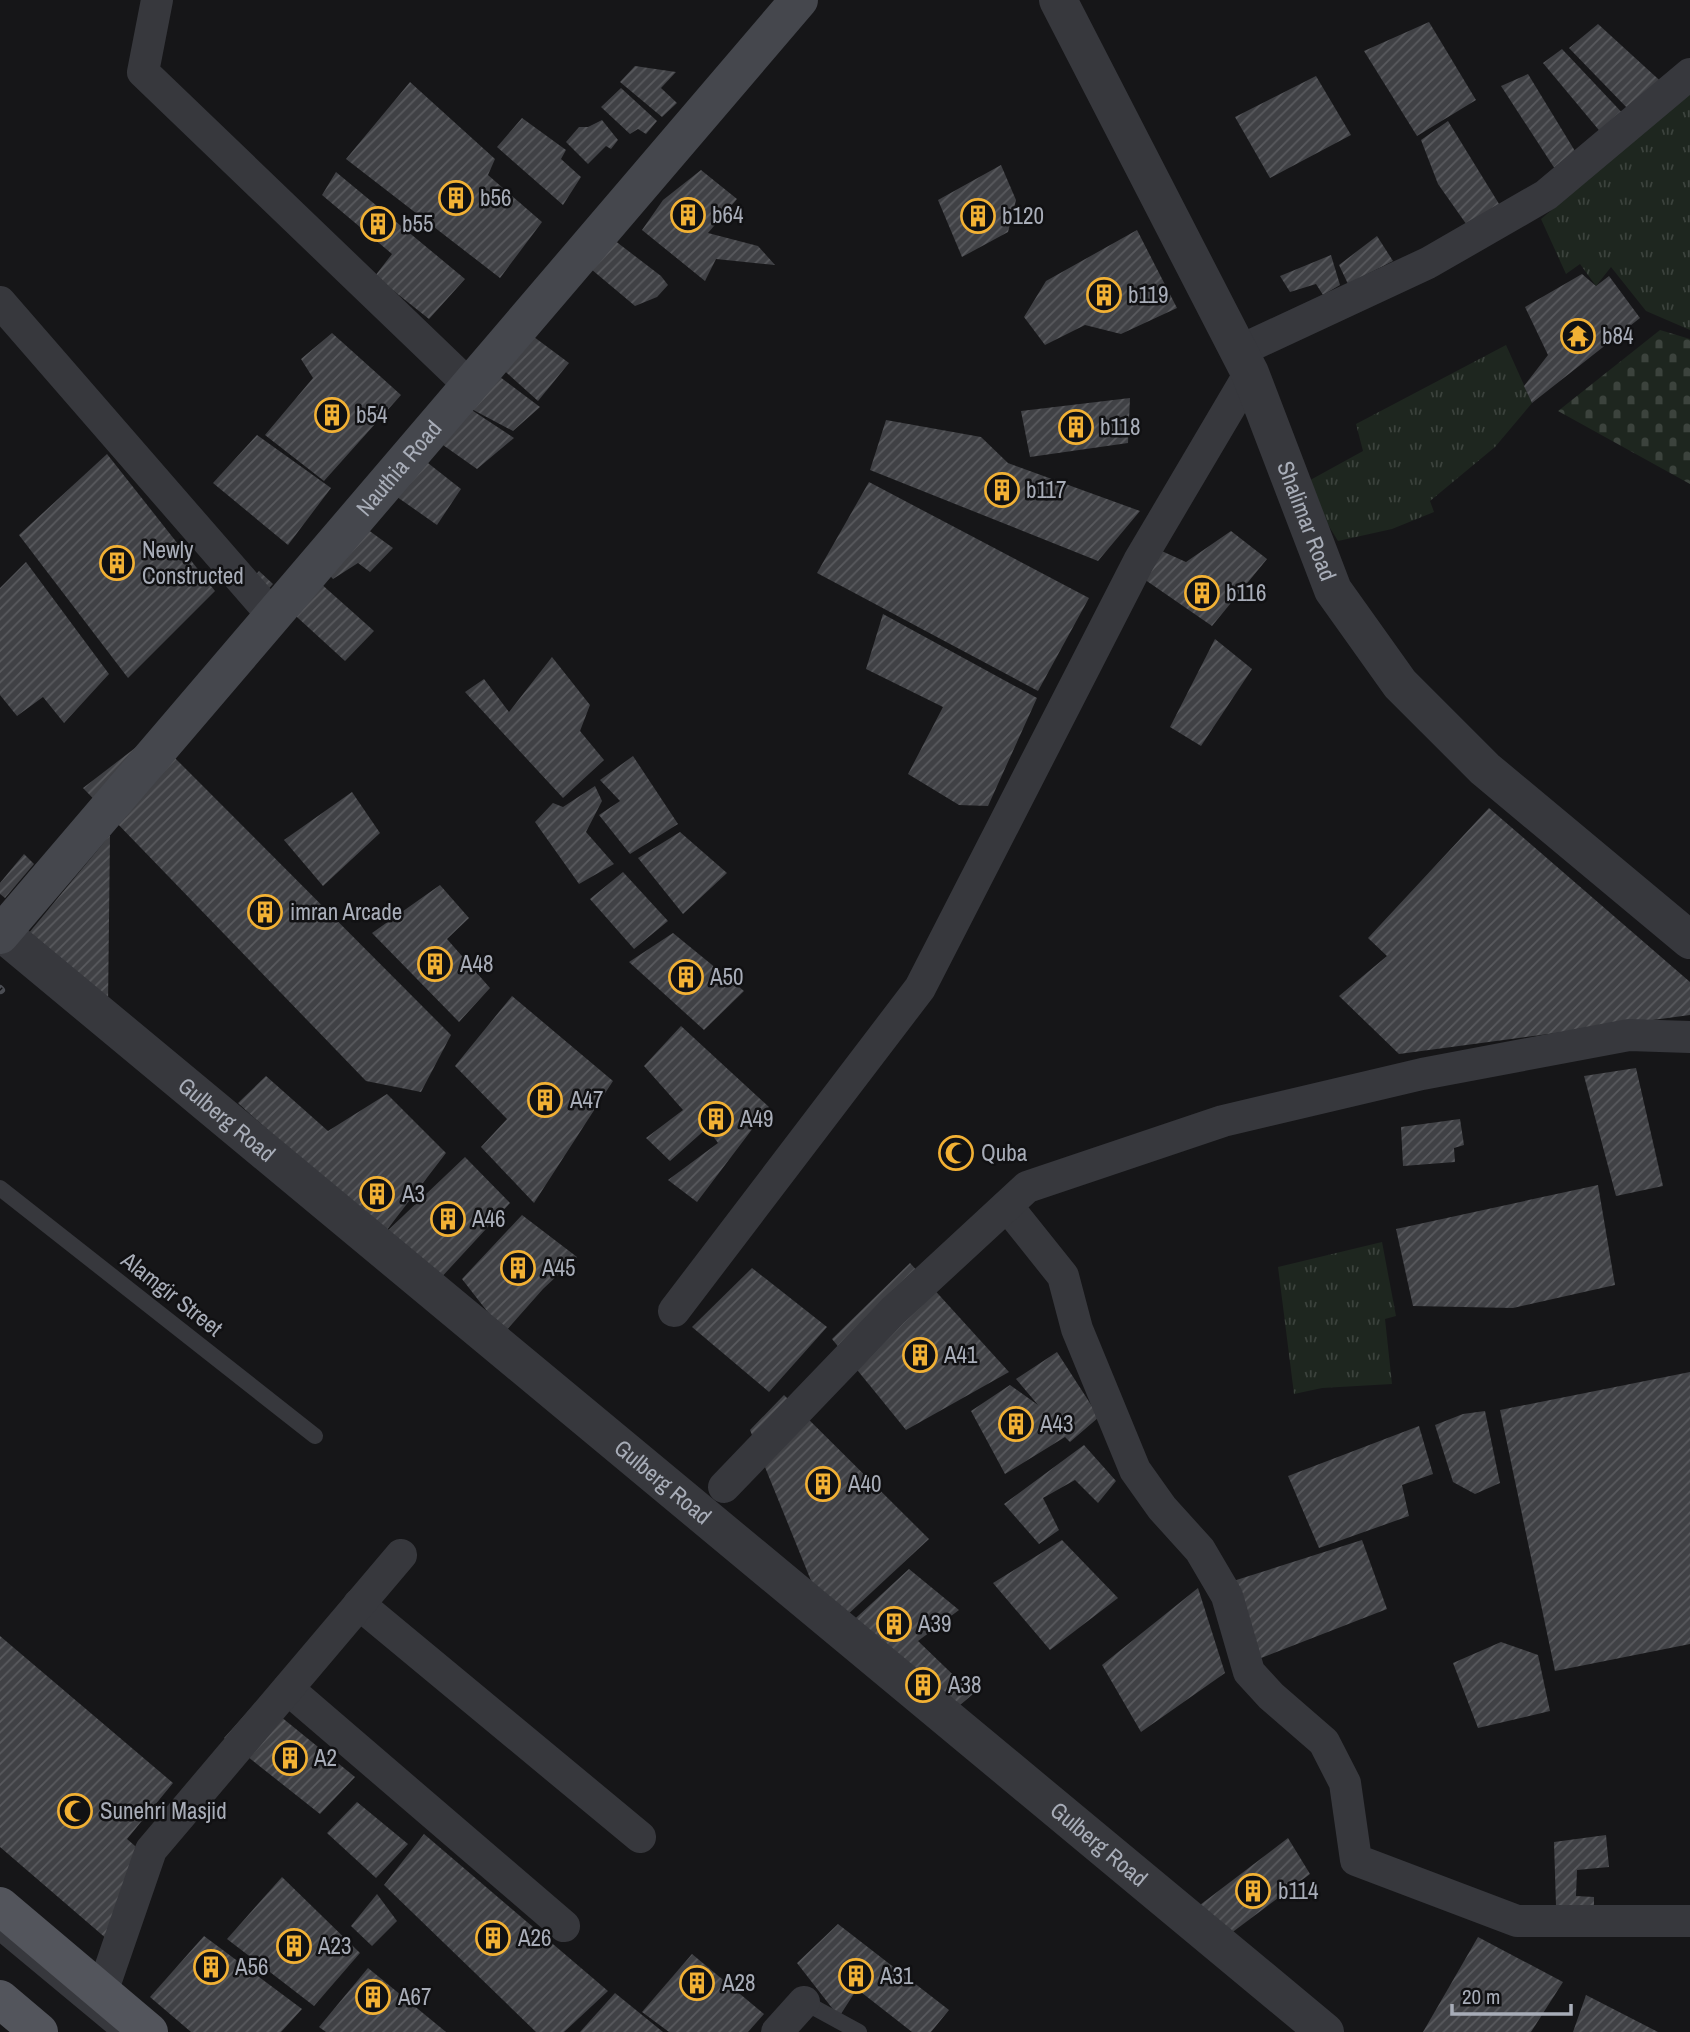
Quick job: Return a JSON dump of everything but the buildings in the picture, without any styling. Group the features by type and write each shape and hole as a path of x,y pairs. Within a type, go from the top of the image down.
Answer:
{"main road":[{"name":"Nauthia Road","path":"1,933 471,387 799,0"},
{"path":"0,1906 149,2032"},
{"path":"0,2000 39,2032"}],"street":[{"path":"157,0 143,72 471,387"},
{"name":"Shalimar Road","path":"1058,0 1245,362 1333,590 1400,684 1485,769 1690,940"},
{"path":"674,1311 920,988 1139,561 1245,362 1428,263 1546,195 1690,74"},
{"path":"0,302 274,616"},
{"name":"Gulberg Road","path":"1,933 1325,2032"},
{"path":"724,1487 893,1311 1027,1187 1223,1121 1422,1073 1629,1035 1690,1037"},
{"path":"1007,1206 1063,1276 1077,1328 1135,1470 1162,1508 1200,1550 1227,1596 1249,1672 1271,1696 1324,1742 1345,1783 1356,1860 1517,1921 1690,1921"},
{"path":"102,1992 151,1850 401,1555"},
{"path":"359,1604 640,1837"},
{"path":"288,1689 564,1926"},
{"path":"777,2032 804,2002"}],"lane":[{"name":"Alamgir Street","path":"0,1188 315,1436"},
{"path":"0,1933 119,2032"},
{"path":"804,2002 859,2032"}],"green space":[{"path":"1690,94 1690,330 1646,311 1611,267 1596,286 1580,264 1566,274 1541,219"},
{"path":"1660,330 1690,339 1690,484 1558,411"},
{"path":"1506,345 1532,403 1495,447 1430,501 1434,512 1392,529 1338,541 1303,484 1363,451 1356,424"},
{"path":"1382,1242 1396,1316 1385,1319 1392,1384 1322,1388 1294,1394 1278,1267"}],"place":[{"name":"b56","path":"456,198"},
{"name":"b64","path":"688,215"},
{"name":"b120","path":"978,216"},
{"name":"b55","path":"378,224"},
{"name":"b119","path":"1104,295"},
{"name":"b84","path":"1578,336"},
{"name":"b54","path":"332,415"},
{"name":"b118","path":"1076,427"},
{"name":"b117","path":"1002,490"},
{"name":"Newly Constructed","path":"117,563"},
{"name":"b116","path":"1202,593"},
{"name":"imran Arcade","path":"265,912"},
{"name":"A48","path":"435,964"},
{"name":"A50","path":"686,977"},
{"name":"A47","path":"545,1100"},
{"name":"A49","path":"716,1119"},
{"name":"Quba","path":"956,1153"},
{"name":"A3","path":"377,1194"},
{"name":"A46","path":"448,1219"},
{"name":"A45","path":"518,1268"},
{"name":"A41","path":"920,1355"},
{"name":"A43","path":"1016,1424"},
{"name":"A40","path":"823,1484"},
{"name":"A39","path":"894,1624"},
{"name":"A38","path":"923,1685"},
{"name":"A2","path":"290,1758"},
{"name":"Sunehri Masjid","path":"75,1811"},
{"name":"b114","path":"1253,1891"},
{"name":"A26","path":"493,1938"},
{"name":"A23","path":"294,1946"},
{"name":"A56","path":"211,1967"},
{"name":"A31","path":"856,1976"},
{"name":"A28","path":"697,1983"},
{"name":"A67","path":"373,1997"}]}
